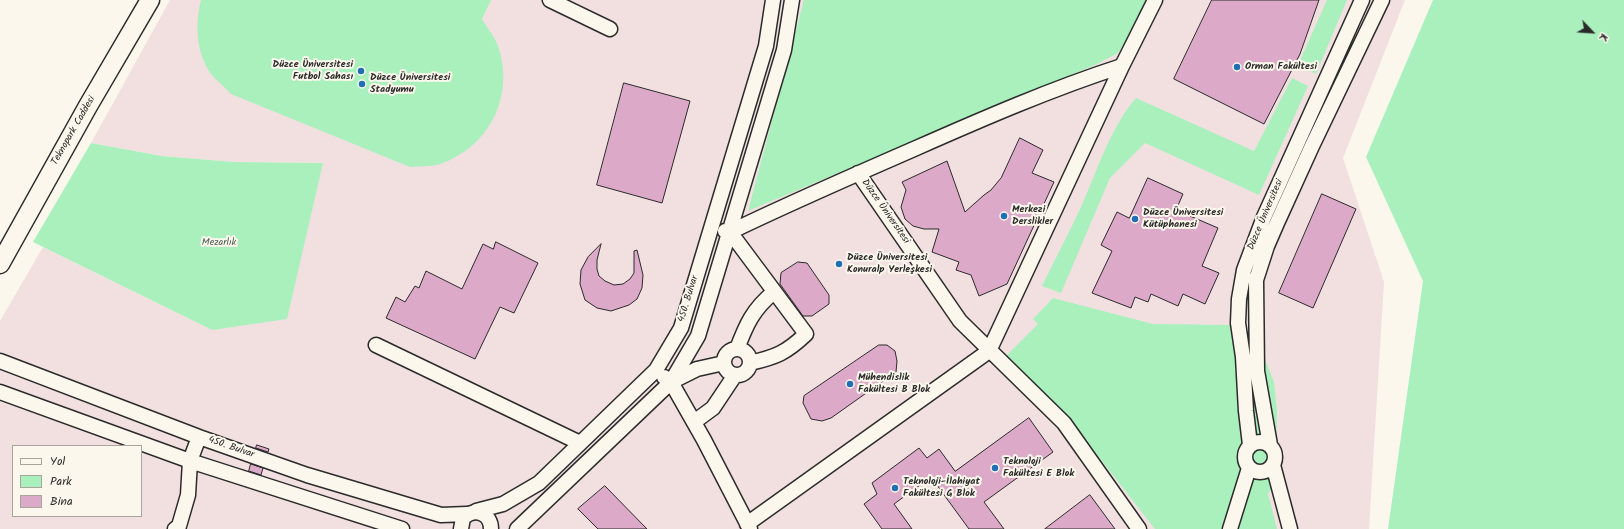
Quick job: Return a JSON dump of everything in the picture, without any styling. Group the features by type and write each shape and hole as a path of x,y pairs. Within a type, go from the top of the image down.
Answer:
{"main road":[{"name":"Teknopark Caddesi","path":"0,264 88,106 150,0"}],"street":[{"path":"550,0 610,29"},
{"name":"450. Bulvar","path":"0,361 199,437 307,475 441,515 472,513 503,504 539,483 656,370 681,328 766,46 773,0"},
{"name":"450. Bulvar","path":"517,529 671,382 698,336 784,50 792,0"},
{"path":"656,370 671,382 694,422 748,526 990,351 1122,66 1155,0"},
{"name":"Düzce Üniversitesi","path":"1250,445 1246,411 1243,357 1238,324 1239,299 1244,270 1264,217 1362,0"},
{"path":"1290,529 1273,465 1275,455 1270,445 1257,371 1256,280 1272,235 1312,146 1382,0"},
{"name":"Düzce Üniversitesi","path":"730,232 781,207 975,122 1095,74 1122,66"},
{"name":"Düzce Üniversitesi","path":"858,173 960,321 1064,423 1138,529"},
{"path":"711,228 730,232 806,334 792,348 773,358 750,363"},
{"path":"737,349 745,327 761,302 774,292"},
{"path":"376,345 580,443"},
{"path":"737,349 748,355 750,363 747,371 735,375 728,371 724,364 724,359 729,352 737,349"},
{"path":"671,382 697,369 724,364"},
{"path":"694,422 713,408 735,375"},
{"path":"0,392 190,462 402,529"},
{"path":"175,529 179,526 188,495 190,462 199,437"},
{"path":"1270,445 1260,442 1250,445 1245,454 1246,464 1254,471 1264,472 1273,465"},
{"path":"1230,529 1250,468"},
{"path":"461,529 461,522 472,513 481,512 488,518 491,529"}],"shaded area":[{"name":"Düzce Üniversitesi Konuralp Yerleşkesi","path":"170,0 1405,0 1343,158 1384,282 1369,529 0,529 0,321 43,247 212,330 323,163 234,162 162,156 91,143"}],"green space":[{"name":"Düzce Üniversitesi Futbol Sahası","path":"201,0 491,0 482,19 498,46 502,64 503,83 500,100 494,117 485,132 473,145 458,156 437,165 410,167 231,94 211,74 201,54 197,27"},
{"path":"804,0 1148,0 1136,26 1118,53 1097,64 748,211"},
{"path":"1327,0 1347,0 1316,74 1298,65"},
{"path":"1433,0 1624,0 1624,529 1388,529 1423,281 1366,157"},
{"path":"1292,78 1308,86 1259,195 1145,143 1110,178 1061,293 1042,286 1081,207 1111,136 1136,98 1254,151"},
{"name":"Mezarlık","path":"91,143 162,156 234,162 323,163 287,319 212,330 33,242"},
{"path":"1053,298 1153,324 1235,325 1263,354 1274,382 1277,410 1276,481 1268,494 1277,529 1155,529 1076,428 1005,357 1038,324 1033,319"}],"building":[{"name":"Orman Fakültesi","path":"1212,0 1319,0 1300,54 1264,124 1174,79"},
{"path":"624,83 690,101 662,203 597,185"},
{"name":"Merkezi Derslikler","path":"1020,138 1043,150 1032,173 1054,182 1007,284 979,296 971,275 956,270 959,262 932,252 939,229 924,229 913,226 905,219 901,207 906,190 902,182 947,161 965,212 991,190 1001,178"},
{"path":"1148,178 1183,194 1176,210 1218,228 1202,266 1219,273 1205,304 1183,294 1178,306 1151,294 1148,302 1135,297 1131,308 1092,293 1112,251 1101,245 1117,212 1129,218"},
{"path":"1322,194 1356,209 1313,308 1279,293"},
{"path":"496,242 538,263 514,313 500,307 475,359 386,318 396,297 405,302 415,286 419,288 426,271 462,289 483,244 493,249"},
{"path":"601,244 597,260 597,269 599,276 605,281 614,285 623,284 630,279 634,273 634,251 637,250 643,275 642,288 637,299 629,305 611,311 597,308 585,300 580,284 581,270 588,257"},
{"path":"798,262 807,263 829,295 829,304 812,316 803,316 780,284 781,273"},
{"name":"Mühendislik Fakültesi B Blok","path":"879,345 887,345 895,351 897,361 896,372 831,418 822,421 811,419 803,403 804,396"},
{"path":"1029,418 1053,452 984,502 1004,529 969,529 931,477 894,504 912,529 882,529 864,504 877,494 872,483 919,448 927,458 939,449 955,471"},
{"path":"257,445 269,449 268,452 256,448"},
{"path":"251,464 263,468 261,475 249,471"},
{"path":"605,486 647,529 598,529 578,509"},
{"path":"1090,495 1115,529 1045,529"}],"place":[{"name":"Orman Fakültesi","path":"1237,67"},
{"name":"Düzce Üniversitesi Futbol Sahası","path":"361,71"},
{"name":"Düzce Üniversitesi Stadyumu","path":"362,84"},
{"name":"Merkezi Derslikler","path":"1004,216"},
{"name":"Düzce Üniversitesi Kütüphanesi","path":"1135,219"},
{"name":"Düzce Üniversitesi Konuralp Yerleşkesi","path":"839,264"},
{"name":"Mühendislik Fakültesi B Blok","path":"850,384"},
{"name":"Teknoloji Fakültesi E Blok","path":"995,468"},
{"name":"Teknoloji-İlahiyat Fakültesi G Blok","path":"895,488"}]}
